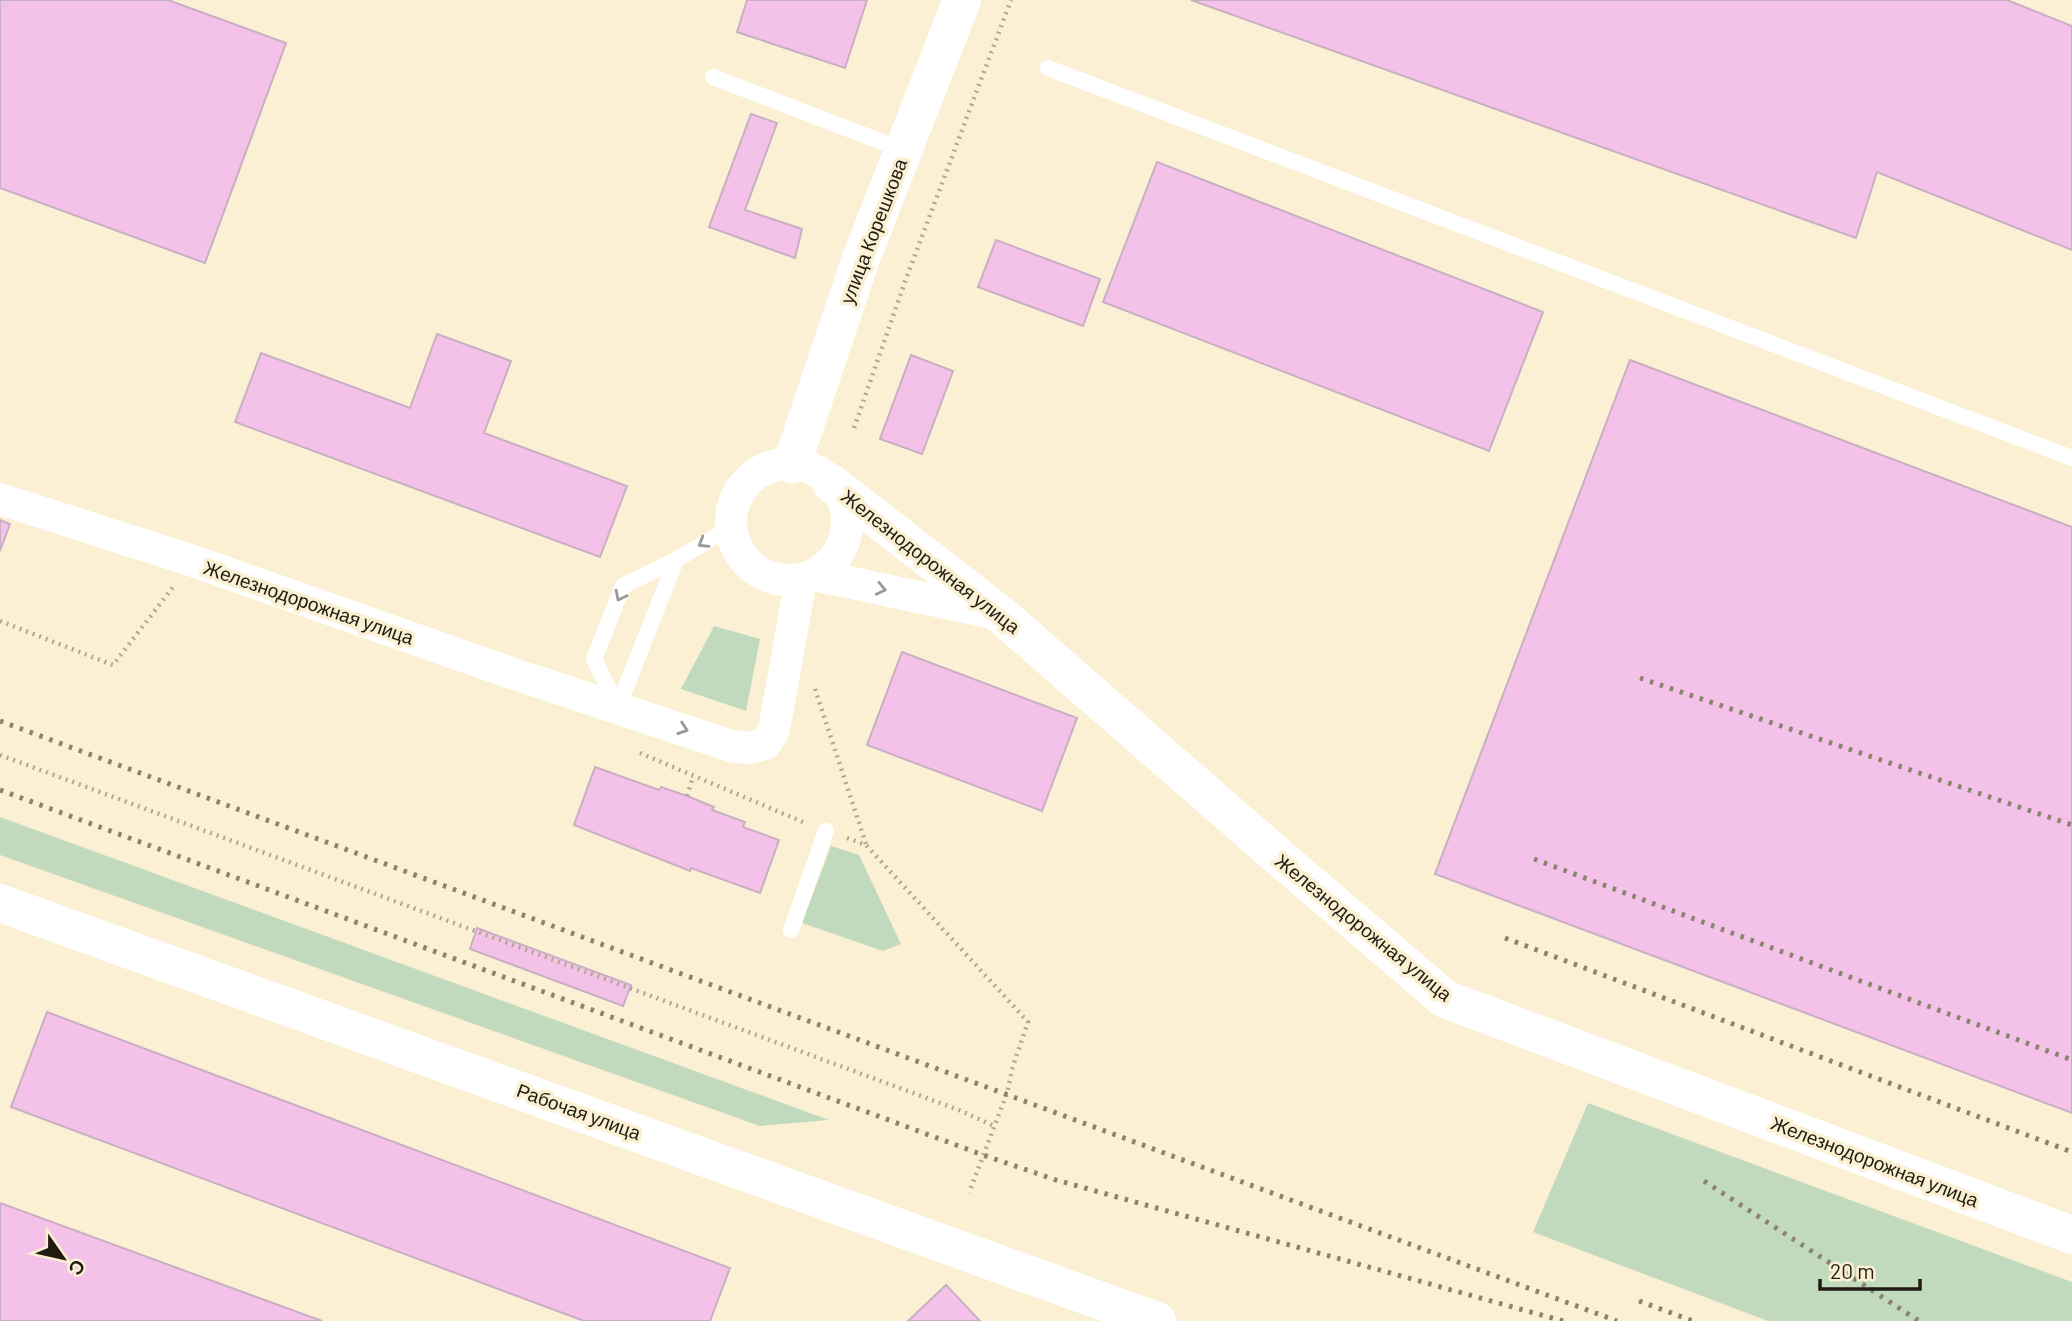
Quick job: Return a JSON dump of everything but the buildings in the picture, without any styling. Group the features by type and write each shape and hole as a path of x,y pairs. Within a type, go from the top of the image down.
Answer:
{"street":[{"name":"улица Корешкова","path":"792,464 860,261 962,0"},
{"path":"808,577 828,564 844,539 847,524 840,495 820,473 807,467 792,464 760,471 747,482 735,503 731,527 734,543 742,557 754,569 769,577 785,580 808,577 1001,615"},
{"name":"Железнодорожная улица","path":"831,483 1001,615 1445,999 2072,1235"},
{"name":"Железнодорожная улица","path":"0,499 193,561 514,674 731,746 749,748 765,744 774,730 808,577"},
{"name":"Рабочая улица","path":"0,902 1157,1321"}],"lane":[{"path":"1048,68 2072,458"},
{"path":"713,77 903,150"},
{"path":"618,707 594,659 623,586 676,560 731,527"},
{"path":"618,707 676,560"},
{"path":"791,930 826,831"}],"path":[{"path":"854,428 906,279 1012,0"},
{"path":"0,621 113,665 193,561"},
{"path":"815,689 866,845 1028,1021 1007,1093 969,1193"},
{"path":"0,755 959,1110 994,1126"},
{"path":"687,796 693,777 866,845"}],"green space":[{"path":"714,626 760,639 746,711 681,689"},
{"path":"0,817 829,1120 760,1126 0,855"},
{"path":"831,846 859,855 901,944 883,951 802,923"},
{"path":"1588,1103 2072,1282 2072,1321 1768,1321 1533,1232"}],"railway":[{"path":"1640,678 2072,825"},
{"path":"0,721 1617,1321"},
{"path":"0,790 1056,1180 1563,1321"},
{"path":"1534,859 2072,1060"},
{"path":"1505,938 2072,1152"},
{"path":"1704,1181 1919,1321"},
{"path":"1639,1301 1693,1321"}]}
